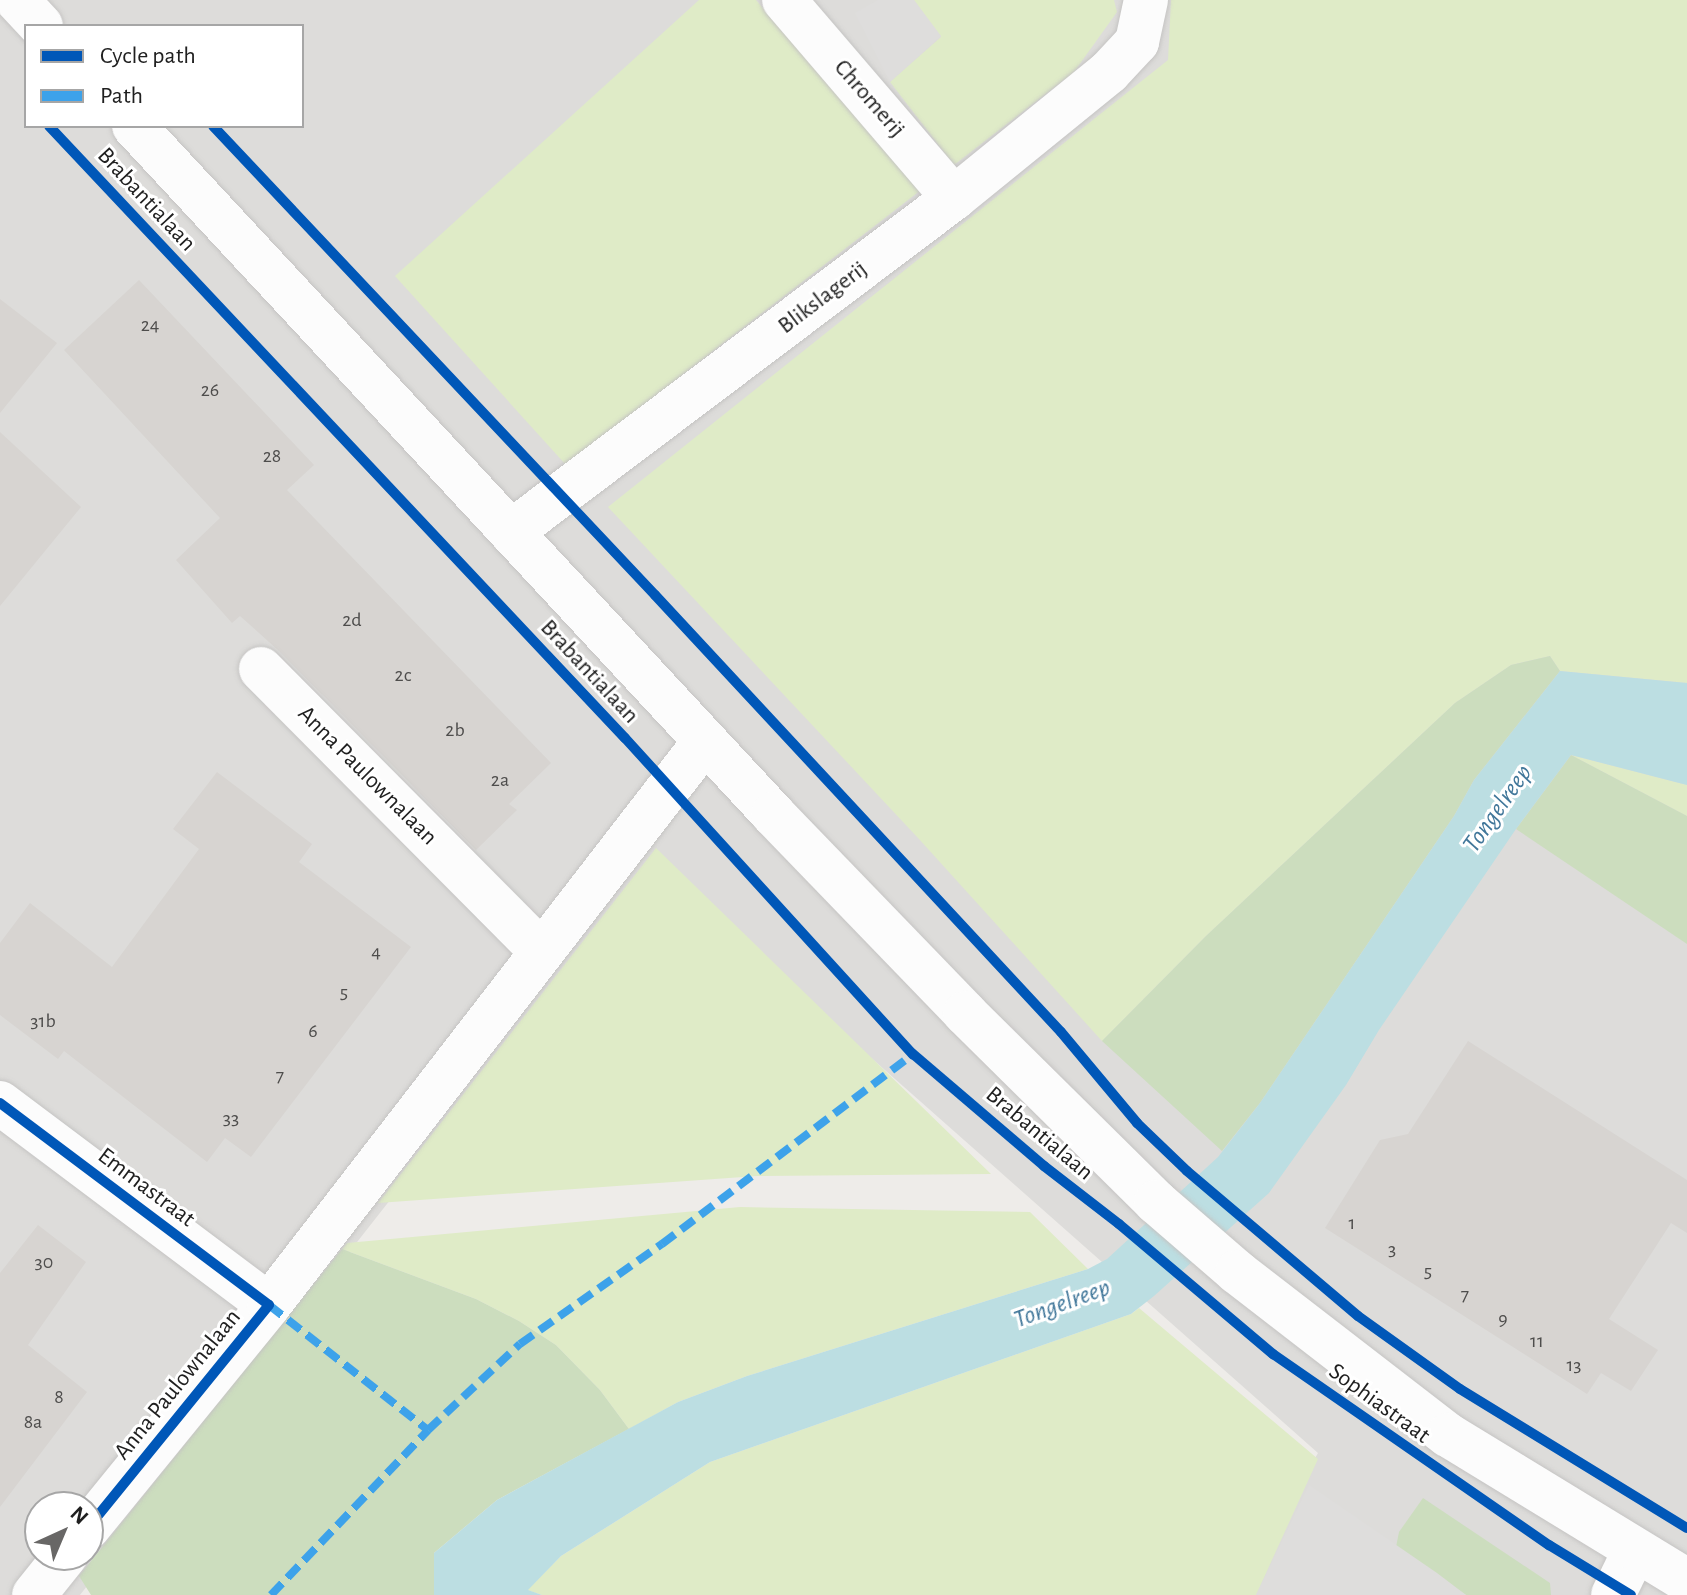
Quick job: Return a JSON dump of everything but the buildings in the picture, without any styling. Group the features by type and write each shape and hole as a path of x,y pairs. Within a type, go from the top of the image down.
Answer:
{"street":[{"path":"17,0 39,24"},
{"name":"Chromerij","path":"784,0 954,198"},
{"name":"Blikslagerij","path":"511,532 954,198 1109,72 1137,42 1146,0"},
{"name":"Brabantialaan","path":"136,128 705,741 965,1013 1156,1202"},
{"name":"Anna Paulownalaan","path":"261,669 541,951"},
{"name":"Anna Paulownalaan","path":"104,1508 269,1305 705,741"},
{"name":"Emmastraat","path":"0,1103 269,1305"},
{"name":"Sophiastraat","path":"1156,1202 1237,1272 1448,1435 1687,1581"},
{"path":"1613,1595 1635,1550"},
{"path":"34,1595 53,1571"}],"shaded area":[{"path":"0,0 1687,0 1687,1595 1236,1595 1318,1453 653,865 104,1564 104,1491 24,1491 24,1571 99,1571 80,1595 0,1595"},
{"path":"878,0 914,0 941,36 890,82 855,13"},
{"path":"1309,1485 1437,1573 1466,1595 1256,1595"}],"green space":[{"path":"699,0 756,0 921,190 566,465 395,276"},
{"path":"914,0 1114,0 1117,12 1074,72 954,165 890,82 941,37"},
{"path":"1171,0 1687,0 1687,683 1560,671 1550,656 1511,665 1455,703 1206,936 1102,1041 919,839 608,507 1168,60"},
{"path":"1550,656 1560,671 1474,780 1454,816 1260,1103 1222,1151 1102,1041 1206,936 1455,703 1511,665"},
{"path":"1571,755 1687,785 1687,816"},
{"path":"1571,755 1687,816 1687,944 1516,829"},
{"path":"656,848 991,1174 757,1176 378,1203"},
{"path":"740,1207 1030,1212 1088,1269 747,1376 678,1402 629,1429 600,1390 556,1345 519,1321 476,1299 342,1249 347,1243"},
{"path":"342,1249 476,1299 519,1321 556,1345 600,1390 629,1429 497,1500 434,1553 434,1595 91,1595 79,1576 83,1571 104,1571 104,1545"},
{"path":"1139,1308 1318,1459 1256,1595 542,1595 527,1590 561,1556 710,1462 1131,1314"},
{"path":"1423,1498 1550,1583 1551,1595 1466,1595 1396,1547 1399,1532"}],"water":[{"name":"Tongelreep","path":"1560,671 1687,683 1687,785 1571,755 1516,829 1379,1030 1346,1085 1269,1193 1154,1296 1131,1314 710,1462 561,1556 528,1590 542,1595 434,1595 434,1553 497,1500 678,1402 747,1376 1088,1269 1107,1259 1218,1157 1260,1103 1454,816 1474,780"}],"marked path":[{"path":"271,1595 428,1430 520,1344 662,1244 913,1054"},
{"path":"269,1305 428,1430"}],"cycle path":[{"path":"51,128 625,738 913,1054 1273,1354 1549,1545 1631,1595"},
{"path":"215,128 1061,1032 1137,1123 1187,1171 1358,1316 1460,1389 1687,1528"},
{"path":"0,1103 269,1305 104,1508"}]}
